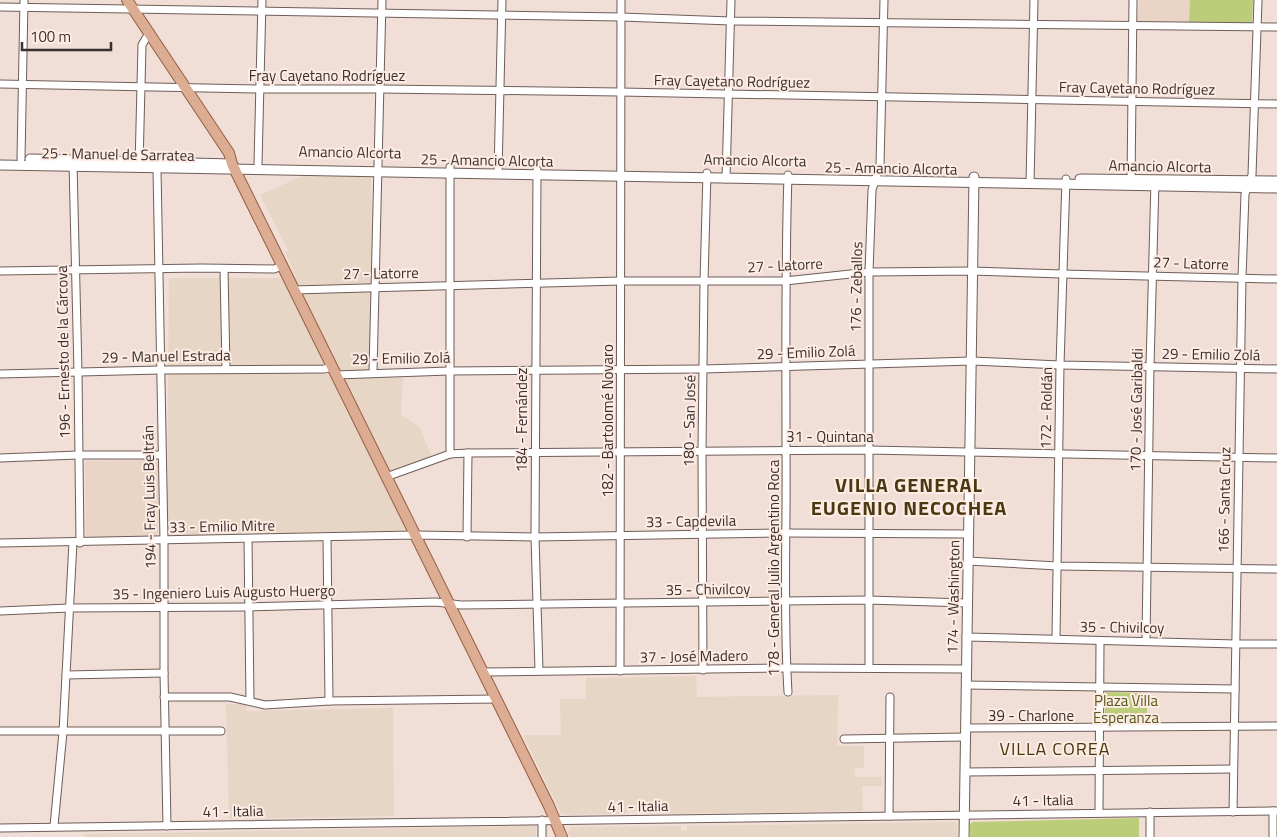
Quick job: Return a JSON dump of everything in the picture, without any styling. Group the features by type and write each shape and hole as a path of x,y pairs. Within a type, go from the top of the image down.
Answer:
{"main road":[{"path":"120,0 132,7 182,87"},
{"path":"132,7 146,38 230,153 234,166 282,266 556,820 562,837"},
{"path":"0,159 139,165 234,166"},
{"name":"25 - Manuel de Sarratea","path":"0,165 73,163"},
{"name":"Amancio Alcorta","path":"234,166 258,164 378,169"},
{"name":"25 - Manuel de Sarratea","path":"139,165 157,169 234,166"},
{"name":"25 - Amancio Alcorta","path":"234,166 707,176"},
{"name":"Amancio Alcorta","path":"707,176 1065,181"},
{"name":"174 - Washington","path":"964,837 974,180"},
{"path":"1065,181 1154,183"},
{"name":"Amancio Alcorta","path":"1154,183 1248,184 1277,181"},
{"path":"1248,184 1277,188"}],"street":[{"path":"132,7 142,0"},
{"path":"258,164 262,0"},
{"path":"373,372 382,0"},
{"path":"498,172 502,0"},
{"name":"182 - Bartolomé Novaro","path":"620,671 621,0"},
{"path":"726,176 731,0"},
{"name":"176 - Zeballos","path":"869,668 869,272 872,190 880,165 884,0"},
{"path":"1030,181 1034,0"},
{"path":"1131,183 1133,0"},
{"name":"166 - Santa Cruz","path":"1233,812 1242,278 1248,184 1252,175 1258,0"},
{"path":"21,159 23,4"},
{"path":"0,7 23,4 262,12 1277,28"},
{"path":"139,165 142,45 146,38"},
{"name":"Fray Cayetano Rodríguez","path":"0,84 260,89 620,92 1132,103 1277,104"},
{"name":"196 - Ernesto de la Cárcova","path":"54,826 63,732 69,608 76,542 78,372 73,163"},
{"name":"194 - Fray Luis Beltrán","path":"157,169 167,826"},
{"path":"450,170 450,454"},
{"name":"184 - Fernández","path":"536,172 535,537 539,671"},
{"name":"180 - San José","path":"703,670 702,451 707,176"},
{"name":"178 - General Julio Argentino Roca","path":"788,177 785,281 785,602 788,692"},
{"name":"172 - Roldán","path":"1056,639 1065,181"},
{"name":"170 - José Garibaldi","path":"1146,641 1154,183"},
{"path":"0,271 274,269 282,266"},
{"path":"224,269 226,369"},
{"name":"27 - Latorre","path":"294,290 374,286 621,281 785,281 869,272 972,271 1277,279"},
{"name":"29 - Emilio Zolá","path":"334,371 703,370 972,361 1060,365 1277,369"},
{"name":"29 - Manuel Estrada","path":"0,374 226,369 324,369 334,371"},
{"name":"31 - Quintana","path":"386,477 450,454 468,453 868,450 1277,458"},
{"path":"467,537 468,453"},
{"path":"0,458 78,455 162,455"},
{"name":"33 - Capdevila","path":"414,535 535,537 785,533 968,534"},
{"name":"33 - Emilio Mitre","path":"0,544 414,535"},
{"path":"328,538 329,701"},
{"path":"248,539 250,701"},
{"path":"968,561 1058,566 1277,569"},
{"name":"35 - Chivilcoy","path":"449,604 620,604 868,600 967,603"},
{"name":"35 - Ingeniero Luis Augusto Huergo","path":"0,611 69,608 249,607 436,602 449,604"},
{"name":"35 - Chivilcoy","path":"966,638 1277,644"},
{"path":"1098,813 1100,641"},
{"name":"37 - José Madero","path":"483,672 888,667 966,669"},
{"path":"66,675 164,673"},
{"path":"966,685 1235,689"},
{"path":"164,697 230,697 265,704 329,701 496,699"},
{"path":"889,816 890,697"},
{"name":"39 - Charlone","path":"844,739 1099,728 1277,726"},
{"path":"0,731 221,731"},
{"path":"965,772 1233,769"},
{"path":"1273,837 1275,811"},
{"name":"41 - Italia","path":"0,828 1275,811"},
{"path":"1150,812 1150,837"},
{"path":"542,820 542,837"}],"shaded area":[{"path":"1139,0 1190,0 1189,22 1138,21"},
{"path":"302,176 371,177 372,378 403,378 401,414 420,428 433,460 383,479 407,527 402,533 167,538 169,278 297,278 285,252 288,250 260,195"},
{"path":"156,460 158,462 158,534 155,536 89,537 86,535 85,464 87,461"},
{"path":"696,676 697,697 838,695 837,746 864,746 864,768 855,768 855,777 882,777 882,786 862,786 863,811 644,814 641,811 629,811 625,814 564,815 561,813 523,735 561,735 560,699 586,699 586,678"},
{"path":"226,704 246,704 246,711 393,708 394,816 229,819"},
{"path":"955,822 957,824 957,837 570,837 568,832 571,827 681,826 681,831 687,830 687,826"},
{"path":"536,826 536,837 84,837 84,834"}],"green space":[{"path":"1190,0 1253,0 1252,23 1189,22"},
{"name":"Plaza Villa Esperanza","path":"1105,692 1147,693 1147,725 1105,725"},
{"path":"1139,818 1139,837 970,837 970,824 973,822"}],"district":[{"name":"VILLA GENERAL EUGENIO NECOCHEA","path":"909,496"},
{"name":"VILLA COREA","path":"1055,748"}]}
